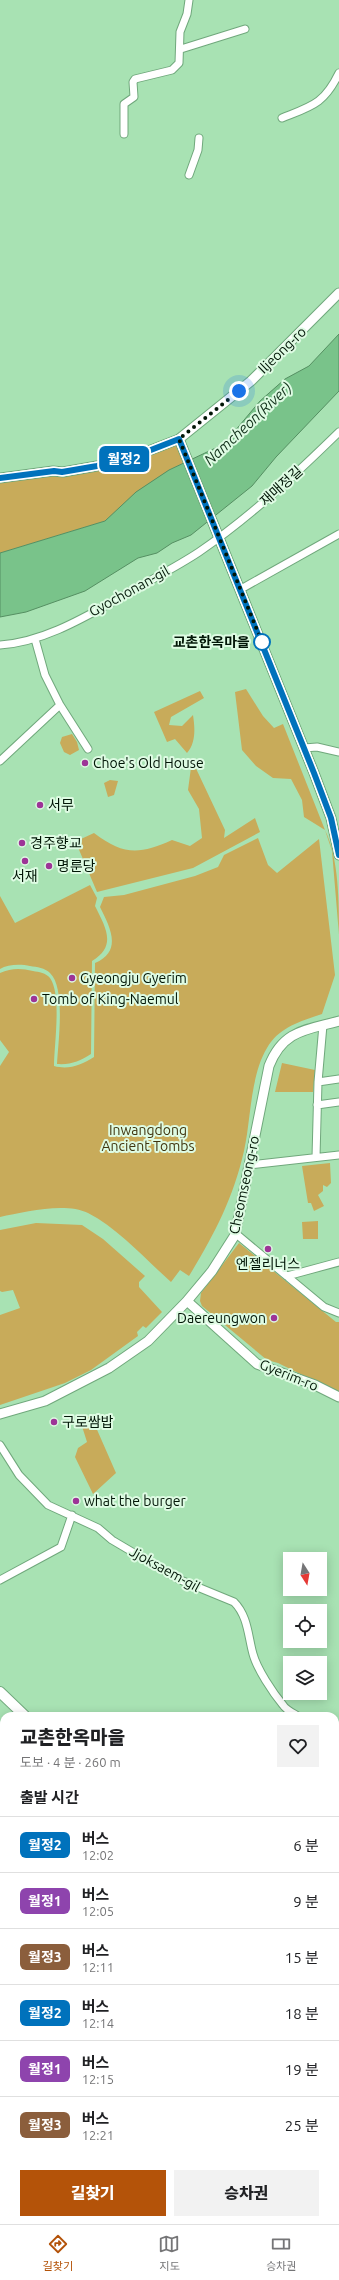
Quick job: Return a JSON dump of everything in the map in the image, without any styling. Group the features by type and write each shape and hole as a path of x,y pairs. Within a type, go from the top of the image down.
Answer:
{"main road":[{"path":"0,1692 21,1712"}],"street":[{"path":"124,134 124,104 134,97 133,82 135,79 172,70 179,63 181,49 180,32 187,14 189,0"},
{"path":"181,49 245,29"},
{"path":"282,118 311,106 325,97 339,73"},
{"path":"189,174 198,150 199,138"},
{"name":"Iljeong-ro","path":"0,478 54,471 62,472 97,466 138,455 179,439 250,381 339,293"},
{"name":"재매정길","path":"218,535 286,484 339,432"},
{"path":"179,439 241,589 331,818 339,855"},
{"path":"241,589 339,534"},
{"name":"Gyochonan-gil","path":"0,645 35,639 99,609 198,552 218,535"},
{"path":"35,639 45,675 60,705 88,749"},
{"path":"0,761 60,705"},
{"path":"304,748 317,747 339,752"},
{"name":"Cheomseong-ro","path":"0,1414 45,1401 109,1368 148,1341 187,1301 212,1271 226,1251 235,1233 269,1066 274,1052 283,1041 297,1031 323,1025 337,1019"},
{"path":"316,1156 318,1082 323,1025"},
{"path":"318,1082 339,1079"},
{"path":"317,1105 339,1102"},
{"path":"249,1165 316,1156 339,1155"},
{"path":"235,1233 324,1307 339,1313"},
{"path":"288,1276 339,1262"},
{"name":"Gyerim-ro","path":"187,1301 227,1339 257,1364 315,1385 339,1397"},
{"name":"Jjoksaem-gil","path":"0,1445 19,1475 48,1505 98,1528 112,1540 178,1579 234,1602 240,1608 246,1620 253,1655 260,1669 283,1706 292,1712"},
{"path":"0,1580 61,1547 72,1515"}],"green space":[{"path":"179,439 188,461 169,470 105,521 0,553 0,477 97,466"},
{"path":"246,689 263,716 274,728 283,724 325,830 304,817 302,800 291,779 273,778 256,766 242,750 235,692"},
{"path":"200,691 204,698 171,717 169,725 182,726 193,715 193,740 187,753 175,739 167,742 154,712"},
{"path":"72,734 77,742 79,750 70,755 64,752 60,743 62,737"},
{"path":"192,760 225,830 224,838 255,818 260,832 193,868 97,892 77,845 81,839 94,833 104,840 123,849 140,850 172,840 190,846 202,838 199,809 188,790"},
{"path":"110,780 118,781 114,795 108,797 104,783"},
{"path":"325,830 330,841 336,867 339,935 332,851"},
{"name":"Inwangdong Ancient Tombs","path":"258,838 268,865 277,873 319,839 335,975 322,1014 299,1022 284,1030 272,1041 261,1059 254,1085 240,1168 222,1216 207,1246 189,1276 180,1270 171,1282 110,1227 88,1213 79,1210 68,1208 44,1209 0,1217 0,1066 9,1052 0,1040 0,973 12,969 20,969 40,972 48,976 54,986 57,1008 54,1066 70,1067 89,1060 94,1057 95,963 104,958 112,945 110,930 100,907 104,897 124,895 195,876 218,867 224,855"},
{"name":"Gyeongju Gyerim","path":"90,885 97,898 95,906 103,922 107,936 105,949 92,961 91,1054 75,1062 57,1064 60,1003 55,980 48,971 38,967 15,965 0,969 0,896 15,923"},
{"path":"282,1063 315,1070 313,1092 275,1092"},
{"path":"330,1163 331,1183 327,1187 323,1185 323,1191 318,1195 324,1206 314,1211 311,1203 308,1203 302,1166"},
{"path":"318,1221 318,1239 303,1239 302,1222"},
{"path":"36,1223 82,1225 103,1239 145,1276 139,1282 139,1287 162,1312 146,1328 143,1326 137,1332 138,1336 91,1370 65,1383 0,1405 0,1315 20,1308 13,1290 0,1291 0,1230"},
{"name":"Daereungwon","path":"239,1243 336,1322 339,1322 339,1393 278,1363 267,1360 202,1306 200,1301 201,1293"},
{"path":"91,1416 116,1473 93,1494 75,1457 78,1448 87,1442 80,1420"}],"water":[{"name":"Namcheon(River)","path":"339,334 339,391 276,457 252,486 191,535 172,543 157,553 138,558 85,591 26,612 0,617 0,553 105,521 136,492 169,470 224,444 260,401 285,379 309,366"}],"bus line":[{"name":"월정2","path":"0,478 27,476 54,471 62,472 97,466 138,455 179,439 241,589 314,773 331,818 339,855"}],"place":[{"name":"교촌한옥마을","path":"262,642"},
{"name":"Choe's Old House","path":"85,763"},
{"name":"서무","path":"40,805"},
{"name":"경주향교","path":"22,843"},
{"name":"서재","path":"25,861"},
{"name":"명룬당","path":"49,866"},
{"name":"Gyeongju Gyerim","path":"72,978"},
{"name":"Tomb of King-Naemul","path":"34,999"},
{"name":"엔젤리너스","path":"268,1249"},
{"name":"Daereungwon","path":"274,1318"},
{"name":"구로쌈밥","path":"54,1422"},
{"name":"what the burger","path":"76,1501"}],"route":[{"path":"239,391 179,439 262,642"}]}
